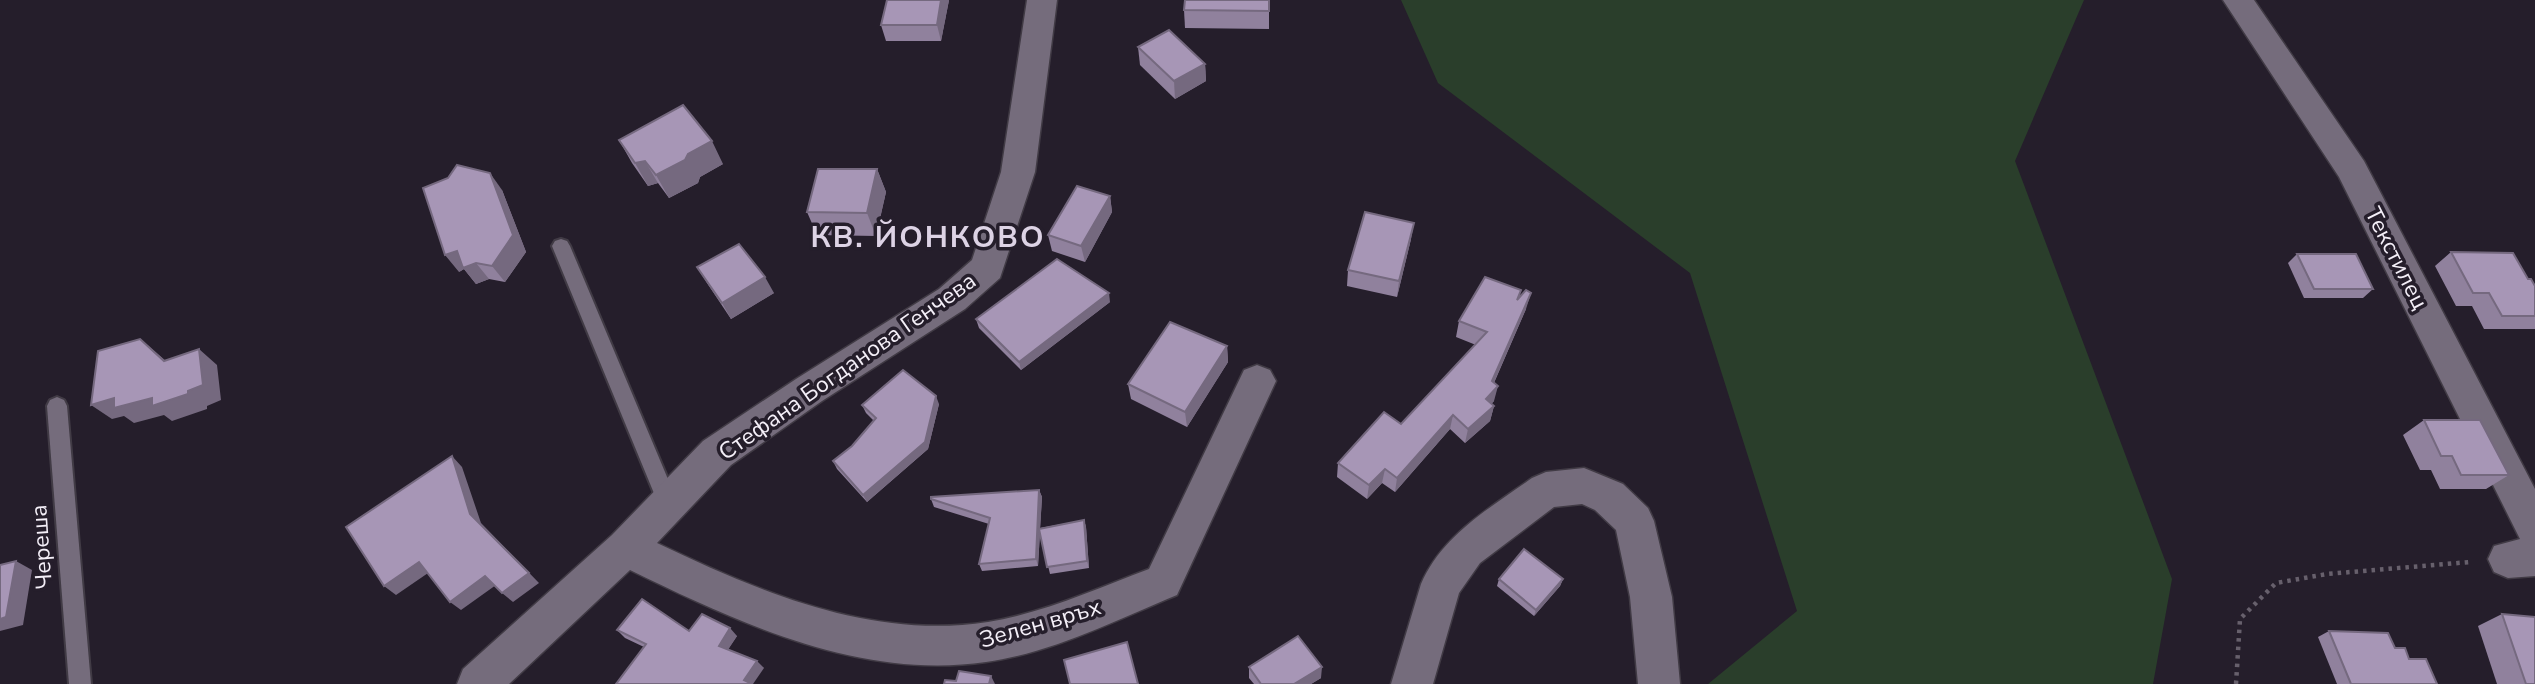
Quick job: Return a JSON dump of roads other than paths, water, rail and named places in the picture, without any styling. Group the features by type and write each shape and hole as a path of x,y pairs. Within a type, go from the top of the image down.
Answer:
{"street":[{"name":"Стефана Богданова Генчева","path":"478,684 626,548 717,453 809,390 952,299 987,268 1003,227 1018,172 1042,0"},
{"name":"Текстилец","path":"2238,0 2352,170 2535,529"},
{"name":"Зелен връх","path":"626,548 770,613 873,642 935,646 987,641 1055,623 1163,582 1257,381"},
{"path":"1412,684 1441,584 1466,550 1546,491 1584,486 1609,497 1634,521 1651,597 1659,684"}],"lane":[{"path":"561,246 668,503"},
{"name":"Череша","path":"57,405 80,684"}],"district":[{"name":"КВ. ЙОНКОВО","path":"928,237"}]}
